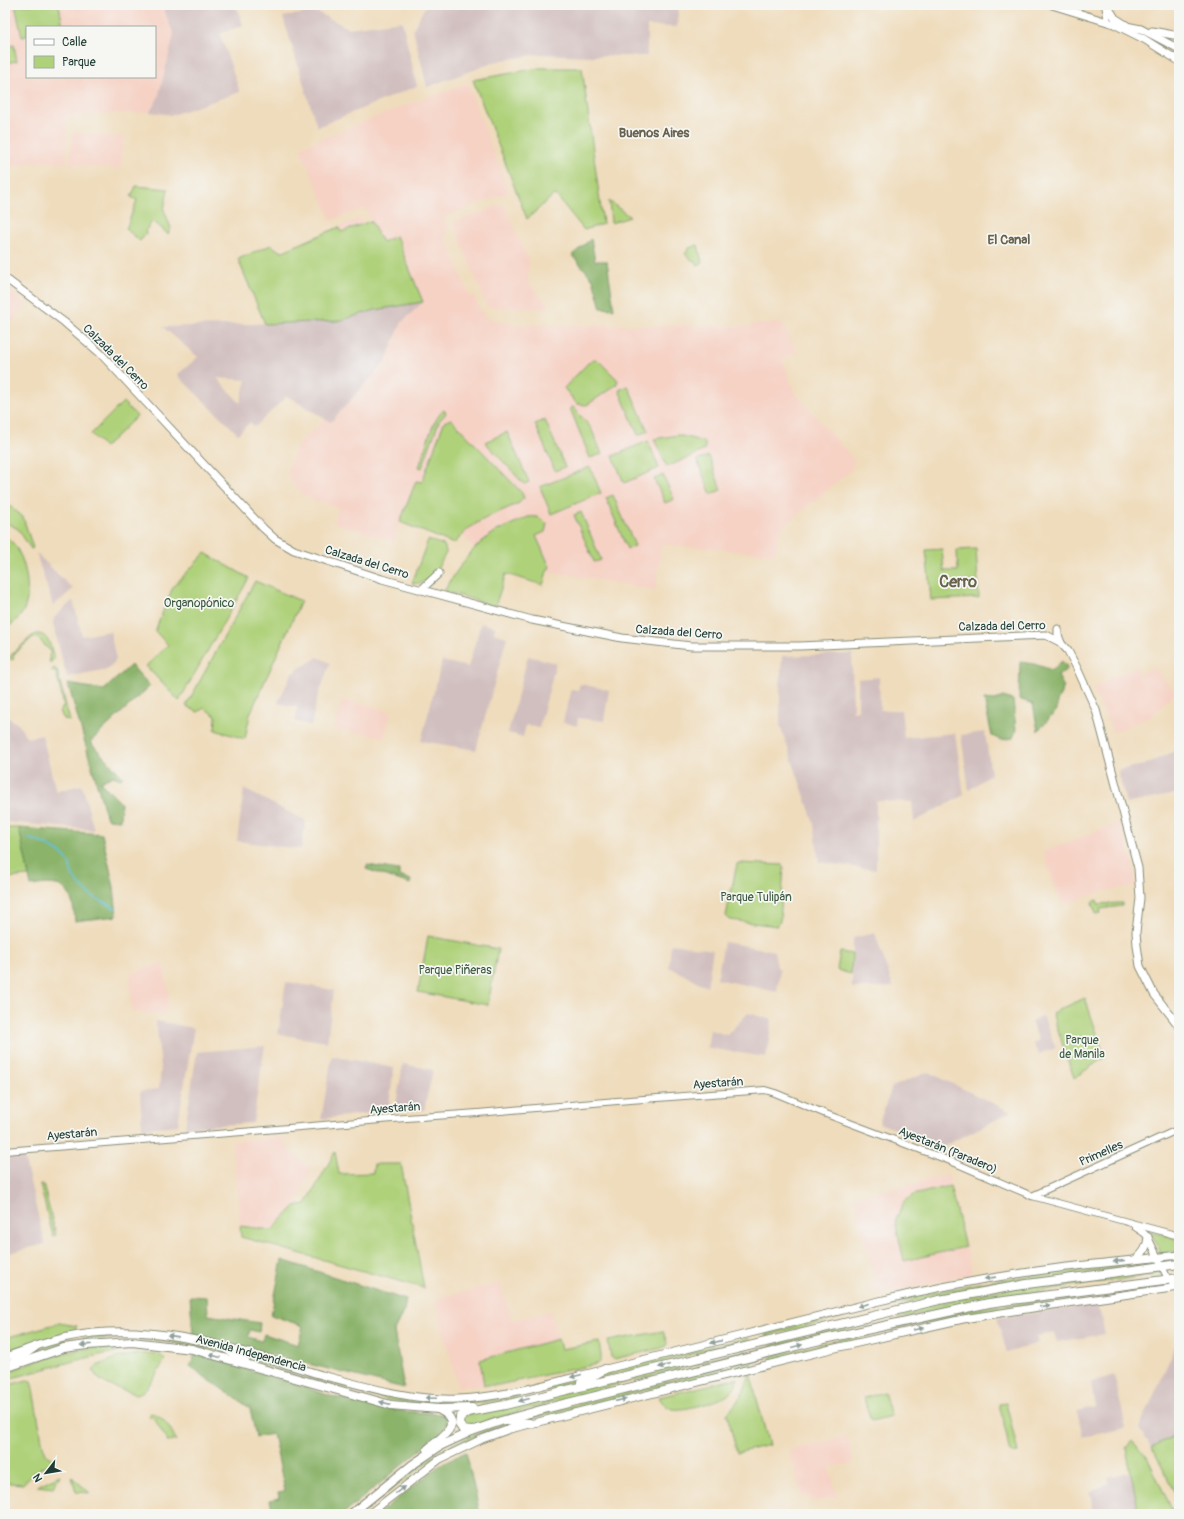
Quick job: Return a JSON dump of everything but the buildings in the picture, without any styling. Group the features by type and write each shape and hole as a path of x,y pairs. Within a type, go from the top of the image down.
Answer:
{"highway":[{"path":"472,1431 466,1431 461,1428 458,1422 460,1417 468,1412 505,1405 939,1300 994,1289 1179,1264"},
{"path":"412,1465 440,1446 472,1431 501,1421 613,1391 889,1324 996,1302 1179,1278"},
{"path":"885,1314 881,1317 881,1320 884,1324 889,1324"},
{"name":"Avenida Independencia","path":"5,1368 64,1348 87,1344 132,1342 187,1348 391,1405 438,1409 491,1407"},
{"path":"5,1368 35,1347"},
{"path":"225,1348 252,1366"},
{"path":"572,1388 605,1369"},
{"path":"351,1514 412,1465 450,1429 451,1422 449,1416 438,1409"},
{"path":"501,1421 529,1423"},
{"path":"361,1514 373,1497"}],"main road":[{"path":"1055,6 1081,5"},
{"path":"1106,5 1111,23 1152,44 1179,61"},
{"path":"1106,5 1116,18 1123,24 1132,27"},
{"path":"1055,6 1111,23 1178,36"},
{"path":"1141,29 1179,48"},
{"path":"1152,44 1167,48 1179,48"},
{"name":"Calzada del Cerro","path":"5,278 64,322 100,353 180,437 255,520 275,539 307,555 421,590 532,620 622,638 691,646 800,646 1046,634 1057,640 1064,646 1077,668 1096,710 1138,868 1140,898 1136,938 1140,966 1154,994 1179,1026"},
{"path":"421,590 439,574"},
{"path":"1058,629 1058,635 1064,646"},
{"name":"Ayestarán","path":"5,1151 254,1131 392,1118 478,1113 765,1090"},
{"name":"Ayestarán (Paradero)","path":"765,1090 775,1092 826,1114 953,1162 1032,1196 1179,1236"},
{"name":"Primelles","path":"1032,1196 1179,1129"},
{"name":"Ayestarán (Paradero)","path":"1127,1222 1141,1230 1148,1237 1168,1279 1178,1287"},
{"path":"1136,1259 1142,1255 1148,1237"},
{"name":"Avenida Independencia","path":"5,1356 71,1336 134,1332 184,1337 373,1389 426,1398 470,1398 501,1394 922,1291 982,1279 1058,1268 1179,1254"},
{"path":"369,1514 440,1459 482,1439 529,1423 880,1338 978,1317 1178,1287"}],"shaded area":[{"path":"5,5 162,5 175,34 158,98 150,112 66,116 67,163 36,161 5,169"},
{"path":"162,5 236,5 243,25 220,34 240,92 172,115 150,112 158,98 174,35"},
{"path":"426,5 679,5 677,27 647,26 647,56 539,54 498,61 427,87 413,29"},
{"path":"315,11 348,28 402,21 417,86 317,127 283,17"},
{"path":"467,84 509,192 443,217 448,230 445,236 470,297 474,296 483,315 489,319 515,325 751,326 751,324 783,324 797,352 783,360 794,392 854,460 851,470 782,528 774,554 661,544 656,590 547,571 543,585 506,574 495,606 466,558 475,549 461,534 454,544 400,522 394,542 333,522 339,508 306,497 299,491 289,478 288,468 300,441 326,419 331,422 378,370 395,341 402,322 423,302 396,236 382,242 365,208 331,220 300,148 425,98"},
{"path":"73,132 124,137 120,169 69,164"},
{"path":"504,204 529,262 528,282 552,309 487,307 453,222"},
{"path":"359,218 362,224 341,232 339,227"},
{"path":"5,287 27,303 7,329 5,327"},
{"path":"423,302 402,322 385,362 331,422 287,396 255,427 250,422 238,434 177,375 198,357 163,327 338,321 375,310","holes":["217,378 246,380 240,403"]},
{"path":"36,553 73,589 53,606"},
{"path":"73,600 82,636 110,631 116,660 108,669 67,677 53,624 54,618"},
{"path":"481,623 495,627 494,633 507,637 476,750 421,741 442,661 468,667"},
{"path":"852,654 853,712 858,711 858,679 879,677 880,710 901,710 904,738 955,733 964,795 914,822 912,802 876,801 876,870 819,862 814,823 780,725 782,656"},
{"path":"528,656 556,663 539,728 526,725 523,737 508,733"},
{"path":"318,657 330,663 316,702 311,726 295,721 297,707 278,703 292,673"},
{"path":"1136,666 1139,674 1153,667 1175,692 1155,713 1114,733 1092,688"},
{"path":"580,684 609,690 604,721 578,718 577,726 563,722 571,689 578,690"},
{"path":"342,700 368,705 391,712 384,737 334,729"},
{"path":"5,716 18,724 27,738 42,735 56,791 82,785 94,830 5,822"},
{"path":"985,732 991,774 969,790 961,735"},
{"path":"1175,751 1179,773 1179,793 1126,804 1118,770 1144,765"},
{"path":"244,789 306,821 301,849 237,841"},
{"path":"1120,822 1133,863 1136,885 1104,891 1062,905 1043,852"},
{"path":"875,933 893,987 852,988 853,938"},
{"path":"724,942 774,951 777,967 780,970 777,992 717,979"},
{"path":"671,944 713,950 707,987 669,967"},
{"path":"163,962 169,997 165,1015 132,1011 130,974"},
{"path":"286,982 334,990 327,1042 278,1034"},
{"path":"748,1013 772,1020 766,1057 707,1048 710,1030 727,1035"},
{"path":"1043,1016 1056,1048 1038,1054 1033,1043 1039,1040 1031,1022"},
{"path":"156,1021 194,1028 178,1125 144,1128 142,1127 140,1091 159,1089 161,1067"},
{"path":"265,1046 253,1123 185,1127 197,1052"},
{"path":"332,1056 394,1068 388,1111 321,1119"},
{"path":"403,1064 433,1070 424,1110 395,1110"},
{"path":"928,1072 1011,1112 942,1147 879,1123 892,1087"},
{"path":"283,1137 290,1152 312,1169 295,1206 272,1230 240,1226 232,1141"},
{"path":"24,1157 45,1244 5,1254 5,1158"},
{"path":"948,1175 972,1271 969,1274 878,1296 854,1198"},
{"path":"500,1283 512,1320 551,1311 558,1339 481,1360 484,1385 458,1387 435,1299"},
{"path":"1098,1304 1105,1334 1057,1342 1054,1333 1036,1336 1038,1343 1007,1353 997,1318"},
{"path":"1179,1338 1179,1433 1152,1447 1139,1429"},
{"path":"1114,1375 1126,1428 1083,1437 1077,1411 1095,1407 1091,1382"},
{"path":"847,1436 854,1462 830,1468 837,1497 811,1502 810,1495 802,1496 789,1451"},
{"path":"1130,1472 1137,1504 1135,1514 1095,1514 1089,1492 1108,1483 1108,1477"}],"green space":[{"path":"15,5 59,5 63,26 26,26 26,36 22,37"},
{"path":"14,45 17,61 5,63 5,47"},
{"path":"539,68 582,68 603,224 584,230 555,194 527,219 473,80"},
{"path":"136,186 168,189 164,210 171,228 168,234 153,221 145,231 146,234 140,241 126,229 137,200 131,197"},
{"path":"609,201 630,217 611,223"},
{"path":"371,221 382,242 396,236 423,302 375,310 338,321 265,324 238,259 271,245 281,252 339,227 341,232"},
{"path":"591,239 595,261 607,261 614,309 601,308 593,279 572,255"},
{"path":"698,245 702,263 698,265 685,254 689,248"},
{"path":"591,360 598,360 618,381 616,385 587,405 577,404 564,388"},
{"path":"628,386 648,431 638,435 619,390"},
{"path":"123,402 137,416 105,447 91,434"},
{"path":"573,407 591,428 602,454 590,458 570,408"},
{"path":"444,410 446,413 439,421 422,468 419,467 435,421"},
{"path":"451,419 522,493 524,498 519,503 475,524 454,544 400,522 416,481 422,482 444,422"},
{"path":"545,420 565,467 555,471 535,424"},
{"path":"507,432 529,482 524,484 485,442"},
{"path":"678,435 705,442 705,450 667,467 654,439"},
{"path":"648,441 659,468 624,483 613,456"},
{"path":"709,456 721,490 711,494 697,460"},
{"path":"590,467 601,493 551,514 540,487"},
{"path":"663,475 674,499 665,503 654,479"},
{"path":"613,495 635,546 627,549 606,498"},
{"path":"5,502 23,517 33,548 31,549 18,529 5,522"},
{"path":"581,512 601,560 594,562 574,515"},
{"path":"528,517 538,518 547,524 545,532 536,536 550,567 547,571 543,585 506,574 495,606 444,591 473,550 488,536"},
{"path":"5,537 12,542 22,558 28,590 24,611 17,620 5,630"},
{"path":"428,540 444,545 446,553 429,579 424,582 412,583"},
{"path":"942,549 944,571 958,571 957,550 976,549 979,598 931,600 926,550"},
{"name":"Organopónico","path":"205,553 249,578 179,701 146,666 168,645 155,631 173,587"},
{"path":"255,581 301,601 250,714 245,739 215,730 216,716 204,708 198,712 186,706"},
{"path":"37,634 45,636 51,647 54,659 50,663 49,655 51,652 37,637 35,639 33,637 13,655 14,659 11,660 10,656 32,636"},
{"path":"1062,661 1068,668 1058,676 1064,687 1057,701 1057,710 1038,731 1033,704 1019,699 1020,662 1034,664 1052,670"},
{"path":"131,665 150,686 90,742 123,777 121,779 113,776 100,782 121,803 120,820 107,819 68,684 104,690"},
{"path":"54,668 57,670 70,721 65,720 60,710 64,706 56,672 52,672"},
{"path":"1003,697 1013,700 1016,730 1013,738 1001,740 992,736 984,699 995,700"},
{"path":"5,828 19,828 29,876 5,878"},
{"path":"19,828 102,834 114,887 117,916 75,921 71,899 66,890 53,884 31,886"},
{"name":"Parque Tulipán","path":"737,864 782,865 784,867 780,921 777,926 730,920 726,916"},
{"path":"367,865 399,870 399,876 411,880 410,884 366,869"},
{"path":"1097,900 1098,904 1122,903 1122,906 1100,909 1101,913 1096,914 1092,902"},
{"name":"Parque Piñeras","path":"428,936 498,949 488,1005 418,992"},
{"path":"840,952 852,954 851,974 837,970"},
{"name":"Parque de Manila","path":"1085,998 1105,1057 1074,1078 1052,1013"},
{"path":"335,1152 339,1174 373,1173 374,1164 401,1164 424,1288 241,1237 240,1226 272,1230 295,1206 306,1204"},
{"path":"43,1184 56,1235 54,1236 40,1185"},
{"path":"950,1186 965,1247 904,1261 895,1221 904,1202 913,1195"},
{"path":"1146,1230 1179,1239 1179,1251 1159,1254 1155,1240"},
{"path":"1155,1259 1157,1263 980,1287 880,1308 880,1304 979,1283"},
{"path":"282,1260 406,1300 404,1310 394,1331 404,1388 193,1335 190,1296 207,1297 208,1315 260,1323 259,1332 250,1330 248,1337 262,1341 264,1334 298,1345 303,1326 271,1315"},
{"path":"1159,1269 1162,1274 999,1297 899,1318 896,1316 896,1314 997,1290"},
{"path":"1162,1283 1163,1286 1011,1307 883,1331 965,1310"},
{"path":"869,1307 870,1310 767,1336 765,1335 766,1333"},
{"path":"871,1319 874,1321 872,1324 771,1347 771,1345"},
{"path":"59,1323 77,1326 74,1331 5,1351 5,1338"},
{"path":"663,1331 667,1343 666,1346 662,1348 614,1359 611,1357 608,1341"},
{"path":"871,1332 871,1335 772,1360 770,1359 771,1356"},
{"path":"125,1335 153,1336 182,1340 224,1351 236,1357 176,1343 155,1340 114,1338 73,1343 25,1356 36,1349 60,1341"},
{"path":"748,1338 750,1339 749,1340 591,1380 604,1372"},
{"path":"558,1339 561,1349 599,1342 601,1361 597,1364 498,1385 484,1385 480,1360"},
{"path":"100,1347 145,1348 109,1353 5,1380 5,1373 28,1364 63,1353"},
{"path":"747,1350 745,1352 580,1394 496,1418 470,1428 464,1429 461,1418 463,1416"},
{"path":"140,1354 157,1354 165,1360 149,1385 140,1393 136,1394 106,1384 96,1376 93,1371 95,1367 115,1358"},
{"path":"195,1354 277,1378 334,1397 402,1411 441,1414 445,1416 448,1425 437,1436 343,1514 273,1514 270,1500 279,1498 278,1492 285,1491 273,1434 256,1437 250,1408 190,1367"},
{"path":"242,1355 376,1393 417,1400 485,1400 590,1376 557,1388 518,1397 481,1403 444,1405 407,1403 367,1395 264,1365"},
{"path":"752,1360 752,1364 514,1423 486,1433 441,1454 410,1475 361,1514 357,1514 406,1474 432,1456 473,1435 514,1420"},
{"path":"750,1373 769,1445 737,1453 727,1414 741,1395"},
{"path":"738,1378 734,1389 725,1397 693,1407 673,1409 664,1404 659,1397"},
{"path":"27,1380 31,1381 32,1384 43,1446 47,1455 54,1459 53,1462 40,1468 23,1484 9,1483 5,1479 5,1386"},
{"path":"884,1392 891,1416 871,1421 864,1398"},
{"path":"1006,1403 1018,1452 1011,1453 999,1404"},
{"path":"151,1413 163,1420 169,1427 176,1440 168,1442 154,1418 150,1417 149,1414"},
{"path":"1179,1433 1179,1501 1152,1447"},
{"path":"1132,1441 1147,1457 1174,1514 1135,1514 1137,1504 1126,1448"},
{"path":"466,1452 480,1514 378,1514 443,1463"},
{"path":"60,1475 53,1488 37,1486"},
{"path":"72,1477 90,1493 76,1492"}],"waterway":[{"path":"26,837 56,850 65,857 70,865 73,876 82,887 94,897 116,909"}],"district":[{"name":"Buenos Aires","path":"654,132"},
{"name":"El Canal","path":"1009,239"},
{"name":"Cerro","path":"958,581"}]}
